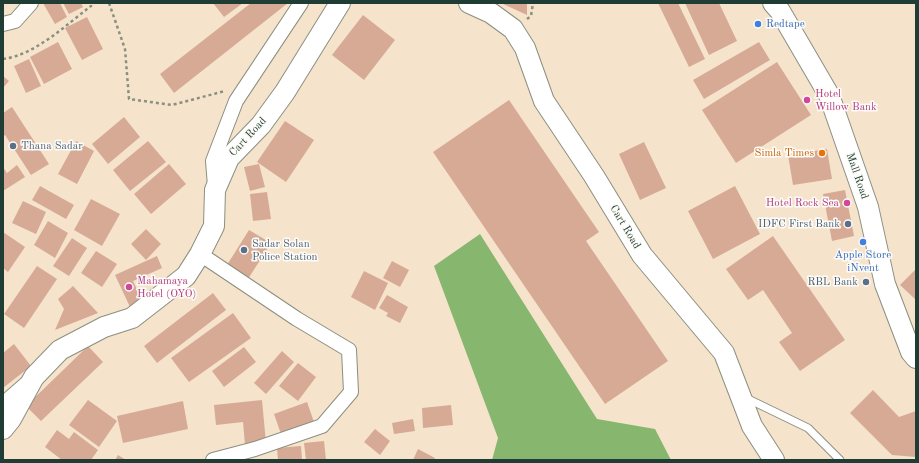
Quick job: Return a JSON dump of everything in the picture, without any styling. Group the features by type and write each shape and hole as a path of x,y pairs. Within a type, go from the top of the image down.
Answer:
{"main road":[{"name":"Cart Road","path":"3,429 11,420 34,377 60,350 104,327 132,318 186,276 200,254 214,226 215,190 228,158 261,125 289,86 340,3"},
{"name":"Cart Road","path":"469,3 491,13 514,29 524,48 544,101 594,176 642,255 724,353 752,426 774,460"},
{"name":"Mall Road","path":"773,3 780,12 829,94 868,206 885,284 911,352 916,358"}],"street":[{"path":"3,24 15,21 31,3"},
{"path":"215,190 213,161 236,101 301,3"},
{"path":"200,254 297,319 349,350 351,392 322,426 255,449 214,460"},
{"path":"3,404 34,377"}],"lane":[{"path":"740,396 808,428 840,460"}],"path":[{"path":"109,3 125,49 129,99 172,105 218,92 244,88"},
{"path":"3,59 39,46 92,4"}],"green space":[{"path":"480,234 597,419 655,429 671,460 492,460 498,438 434,266"}],"building":[{"path":"43,3 60,3 67,17 55,24"},
{"path":"63,3 81,3 83,7 69,14"},
{"path":"213,3 243,3 224,17"},
{"path":"251,3 288,3 174,93 160,74"},
{"path":"501,3 527,3 527,15"},
{"path":"658,3 678,3 705,59 689,67"},
{"path":"685,3 719,3 737,41 709,55"},
{"path":"363,15 395,40 364,80 332,55"},
{"path":"87,17 103,49 82,60 65,28"},
{"path":"58,42 72,69 44,84 30,57"},
{"path":"759,42 770,60 704,99 693,80"},
{"path":"29,59 41,86 26,93 14,66"},
{"path":"777,62 811,115 736,163 702,110"},
{"path":"3,76 9,81 3,88"},
{"path":"509,100 599,232 586,241 668,361 605,404 433,152"},
{"path":"12,107 49,164 31,175 5,135 3,136 3,113"},
{"path":"124,117 140,137 108,164 92,144"},
{"path":"285,121 314,140 286,182 257,162"},
{"path":"76,141 94,151 77,184 58,174"},
{"path":"148,141 166,162 130,191 113,170"},
{"path":"644,142 666,188 640,200 619,154"},
{"path":"827,149 832,179 793,185 788,155"},
{"path":"169,164 186,184 151,214 134,194"},
{"path":"259,164 265,187 250,191 244,167"},
{"path":"17,165 25,177 3,191 3,167 7,173"},
{"path":"40,186 74,205 66,219 32,200"},
{"path":"735,186 760,234 713,259 688,211"},
{"path":"845,190 854,236 832,241 823,194"},
{"path":"267,192 271,219 253,221 250,194"},
{"path":"91,199 120,214 102,246 74,230"},
{"path":"23,201 46,212 36,234 12,223"},
{"path":"48,221 68,233 55,258 34,245"},
{"path":"146,229 161,244 146,260 131,244"},
{"path":"249,230 271,243 248,279 227,265"},
{"path":"3,232 25,247 8,272 3,268"},
{"path":"773,236 845,340 800,371 779,342 792,333 763,290 748,300 726,269"},
{"path":"72,238 87,248 69,276 53,266"},
{"path":"96,251 117,264 102,287 81,273"},
{"path":"157,256 162,268 133,281 143,302 130,307 115,275"},
{"path":"392,261 409,270 400,287 383,278"},
{"path":"37,266 57,279 24,328 4,314"},
{"path":"916,269 916,300 900,285"},
{"path":"364,271 388,283 375,310 351,297"},
{"path":"73,286 98,313 55,330 64,309 58,299"},
{"path":"213,293 226,310 157,363 144,346"},
{"path":"387,295 408,307 400,323 386,316 388,313 379,308"},
{"path":"233,313 251,338 189,382 171,358"},
{"path":"14,344 31,366 3,388 3,353"},
{"path":"88,346 103,362 41,421 26,406"},
{"path":"244,347 256,362 224,387 212,371"},
{"path":"282,351 294,362 266,394 254,383"},
{"path":"298,363 316,377 298,401 279,386"},
{"path":"873,390 899,417 916,411 916,457 892,455 850,413"},
{"path":"88,400 117,421 99,447 69,425"},
{"path":"262,400 266,443 245,445 243,422 216,425 214,405"},
{"path":"183,401 188,429 123,443 117,416"},
{"path":"307,402 314,422 281,434 274,414"},
{"path":"451,405 453,425 423,428 422,408"},
{"path":"413,419 415,431 394,434 392,423"},
{"path":"375,429 390,441 380,455 364,442"},
{"path":"57,430 69,439 74,432 98,450 91,460 62,460 45,447"},
{"path":"324,441 326,460 306,460 304,443"},
{"path":"301,446 302,460 278,460 277,448"},
{"path":"418,449 435,458 434,460 413,460"},
{"path":"118,455 126,460 115,460"}],"place":[{"name":"Redtape","path":"758,24"},
{"name":"Hotel Willow Bank","path":"807,100"},
{"name":"Thana Sadar","path":"13,146"},
{"name":"Simla Times","path":"822,153"},
{"name":"Hotel Rock Sea","path":"847,203"},
{"name":"IDFC First Bank","path":"848,224"},
{"name":"Apple Store iNvent","path":"863,242"},
{"name":"Sadar Solan Police Station","path":"244,250"},
{"name":"RBL Bank","path":"866,282"},
{"name":"Mahamaya Hotel (OYO)","path":"129,287"}]}
